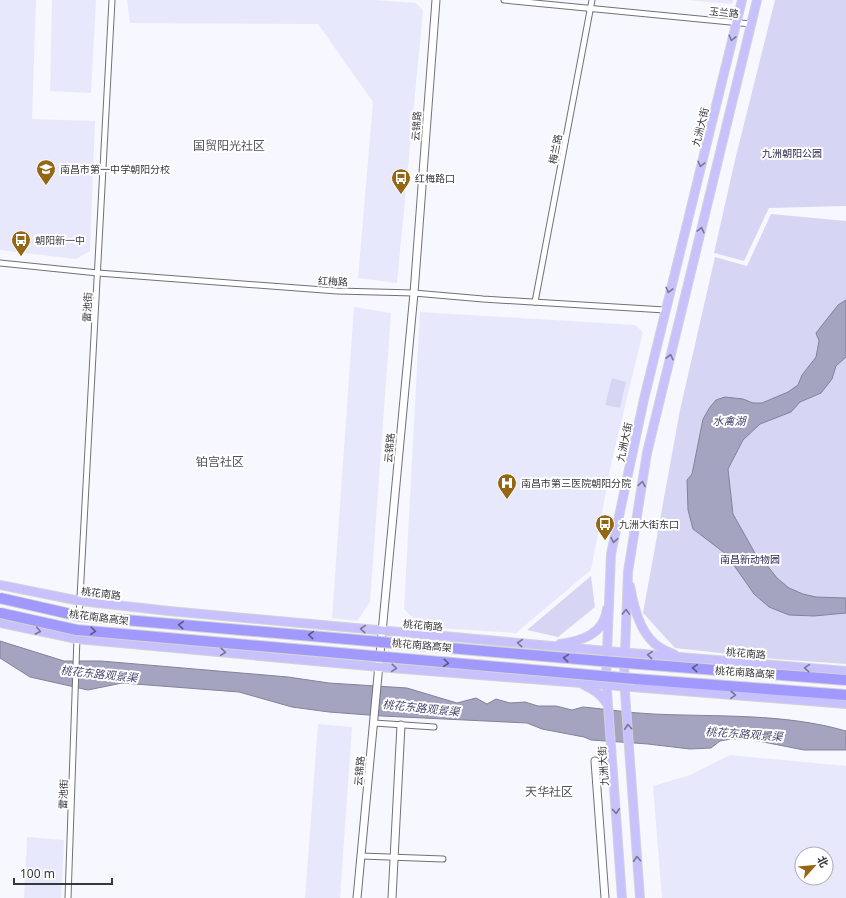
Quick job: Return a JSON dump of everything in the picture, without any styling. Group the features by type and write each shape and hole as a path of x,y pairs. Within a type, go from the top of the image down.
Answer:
{"highway":[{"name":"桃花南路高架","path":"0,598 80,616 601,661 846,680"},
{"name":"桃花南路高架","path":"0,613 77,634 846,695"}],"main road":[{"name":"九洲大街","path":"622,898 607,685 607,651 612,554 635,437 664,310 742,0"},
{"path":"640,898 625,687 624,653 628,572 647,453 757,0"},
{"path":"546,646 570,643 586,638 593,634 601,625 606,613 612,554"},
{"path":"628,572 635,609 646,633 656,645 681,657"},
{"name":"桃花南路","path":"0,586 80,601 169,611 624,653 846,671"},
{"path":"0,623 77,634 379,667 846,704"},
{"path":"579,683 598,692 603,697 608,707"}],"street":[{"name":"雷池街","path":"80,616 112,0"},
{"name":"云锦路","path":"357,898 414,293 436,0"},
{"name":"玉兰路","path":"504,0 751,24"},
{"name":"梅兰路","path":"535,302 592,0"},
{"name":"红梅路","path":"0,263 98,273 337,291 414,293 664,310"},
{"name":"雷池街","path":"68,898 77,634"},
{"path":"374,721 401,725 434,727"},
{"path":"392,898 401,725"},
{"path":"595,761 605,898"},
{"path":"361,856 443,859"}],"shaded area":[{"name":"南昌市第一中学朝阳分校","path":"0,0 36,0 32,119 95,121 90,251 76,259 0,250"},
{"path":"52,0 96,0 91,93 50,91"},
{"path":"127,0 375,0 416,3 423,10 397,283 358,278 373,102 318,24 130,23"},
{"path":"687,0 733,0 732,4"},
{"path":"354,307 391,313 370,602 357,621 332,618"},
{"name":"南昌市第三医院朝阳分院","path":"420,312 635,325 643,332 612,460 591,570 516,633 422,627 404,609"},
{"path":"318,724 352,727 340,898 305,898"},
{"path":"730,755 846,766 846,898 662,898 653,786 690,775"},
{"path":"27,837 64,840 61,898 24,898"}],"green space":[{"name":"九洲朝阳公园","path":"775,0 846,0 846,206 769,208 744,261 714,253 735,160"},
{"name":"南昌新动物园","path":"771,214 846,221 846,664 775,659 675,648 643,613 680,410 715,257 747,266"},
{"path":"612,378 626,382 620,408 605,405"},
{"path":"591,576 595,607 558,637 527,630"}],"water":[{"name":"水禽湖","path":"846,300 846,357 836,366 832,379 821,393 800,402 791,412 760,424 743,440 728,469 733,514 756,555 766,564 777,578 789,588 803,594 816,597 846,598 846,613 814,616 789,615 769,607 754,594 726,554 693,529 688,510 687,480 692,474 703,419 716,400 725,397 743,399 753,403 762,403 788,392 798,385 802,375 816,357 819,341 816,333 838,305"},
{"name":"桃花东路观景渠","path":"0,641 64,661 101,661 288,677 329,683 407,688 457,703 476,698 487,704 496,699 510,703 525,702 538,706 556,706 572,710 583,707 644,713 750,717 799,721 846,731 846,750 804,750 748,739 731,739 720,741 711,748 690,749 591,740 584,737 542,729 527,723 329,712 292,707 239,692 122,683 88,690 30,677 0,658"}],"place":[{"name":"南昌市第一中学朝阳分校","path":"46,186"},
{"name":"红梅路口","path":"401,195"},
{"name":"朝阳新一中","path":"21,257"},
{"name":"南昌市第三医院朝阳分院","path":"507,500"},
{"name":"九洲大街东口","path":"605,541"}],"district":[{"name":"国贸阳光社区","path":"229,146"},
{"name":"铂宫社区","path":"220,462"},
{"name":"天华社区","path":"549,792"}]}
